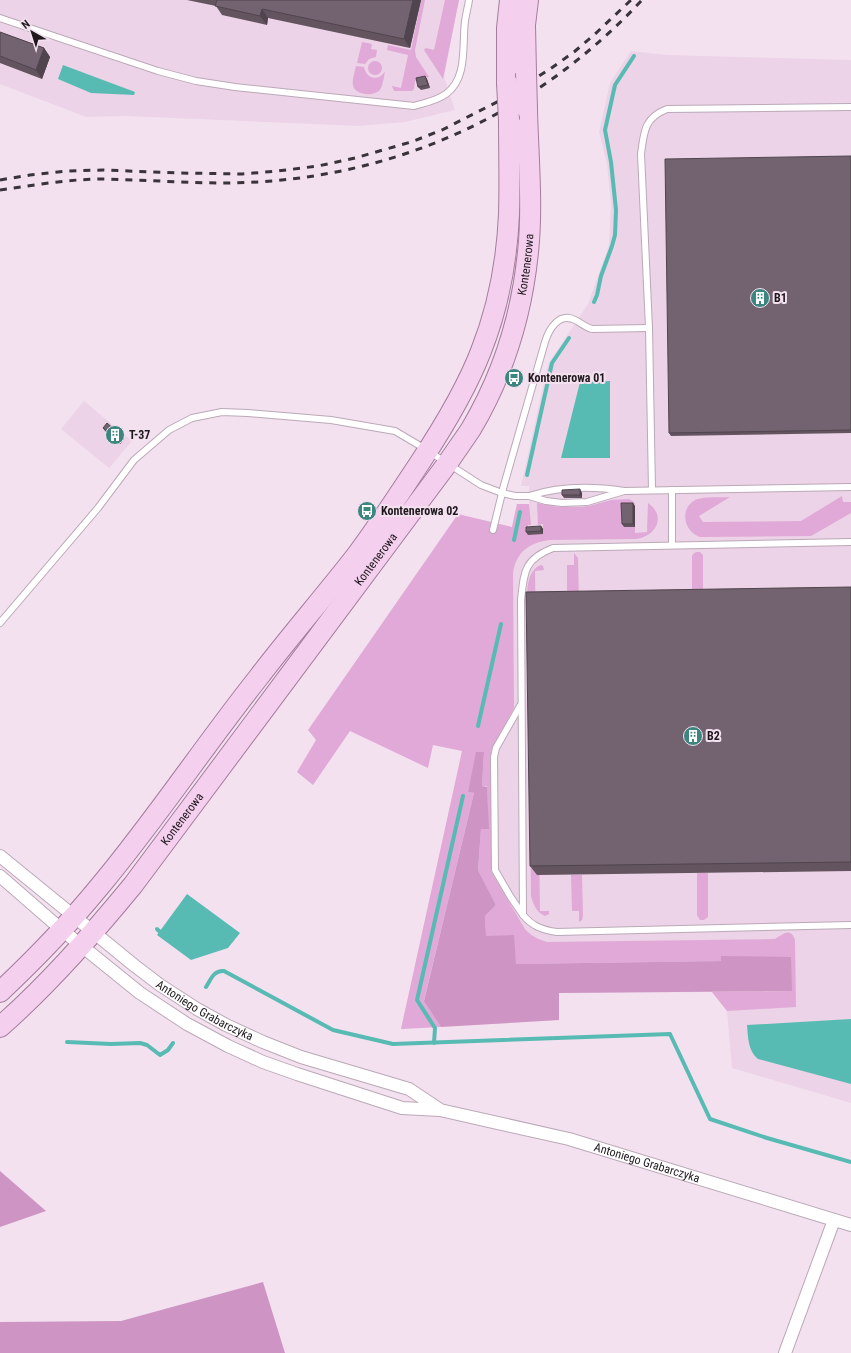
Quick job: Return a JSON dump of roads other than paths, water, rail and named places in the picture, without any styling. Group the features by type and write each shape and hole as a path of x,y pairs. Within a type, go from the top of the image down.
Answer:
{"main road":[{"name":"Kontenerowa","path":"0,992 32,962 68,923 133,844 272,658 355,556 383,518 428,450 464,389 481,352 492,318 502,275 508,215 509,120 507,28 510,0"},
{"name":"Kontenerowa","path":"0,1027 40,989 88,939 133,885 447,464 470,429 488,397 505,357 515,324 522,293 528,251 530,218 525,25 528,0"}],"street":[{"name":"Antoniego Grabarczyka","path":"0,856 68,923 88,939 140,993 187,1024 228,1046 263,1062 402,1108 440,1110 569,1139 851,1225"},
{"name":"Antoniego Grabarczyka","path":"0,876 68,923 88,939 197,1009 226,1025 262,1042 301,1057 409,1089 440,1110"},
{"path":"785,1353 834,1220"}],"lane":[{"path":"0,18 158,71 196,81 251,89 414,106 433,101 446,94 456,83 461,72 465,21 469,0"},
{"path":"652,490 649,328 641,154 644,133 649,121 657,113 667,109 851,107"},
{"path":"493,530 545,342 548,332 553,325 560,320 570,318 585,327 596,330 649,328"},
{"path":"0,622 98,508 134,460 169,430 192,418 222,412 331,420 395,431 428,450 480,485 515,496 529,496 562,488 602,488 624,491 851,487"},
{"path":"672,490 672,545"},
{"path":"529,496 552,502 582,502 598,500 624,491"},
{"path":"523,915 521,600 526,569 532,560 540,553 553,548 851,542"},
{"path":"521,704 496,748 494,756 495,870 523,915 535,926 545,931 557,932 851,925"}],"waterway":[{"path":"594,302 615,235 616,210 611,162 605,130 615,85 634,56"},
{"path":"527,475 552,363 569,338"},
{"path":"514,540 520,512"},
{"path":"478,726 501,624"},
{"path":"434,1043 435,1028 417,1000 463,796"},
{"path":"206,987 215,974 224,971 333,1030 393,1044 670,1034 710,1119 767,1138 851,1162"},
{"path":"67,1042 111,1044 140,1043 147,1045 160,1055 168,1050 173,1043"}],"railway":[{"path":"0,180 67,171 103,170 242,174 318,166 355,158 411,142 442,130 499,101 574,52 631,0"},
{"path":"0,190 91,179 198,183 229,183 288,179 346,170 401,155 455,135 506,109 554,78 600,41 642,0"}],"place":[{"name":"B1","path":"760,298"},
{"name":"Kontenerowa 01","path":"514,378"},
{"name":"T-37","path":"115,435"},
{"name":"Kontenerowa 02","path":"367,511"},
{"name":"B2","path":"693,736"}]}
